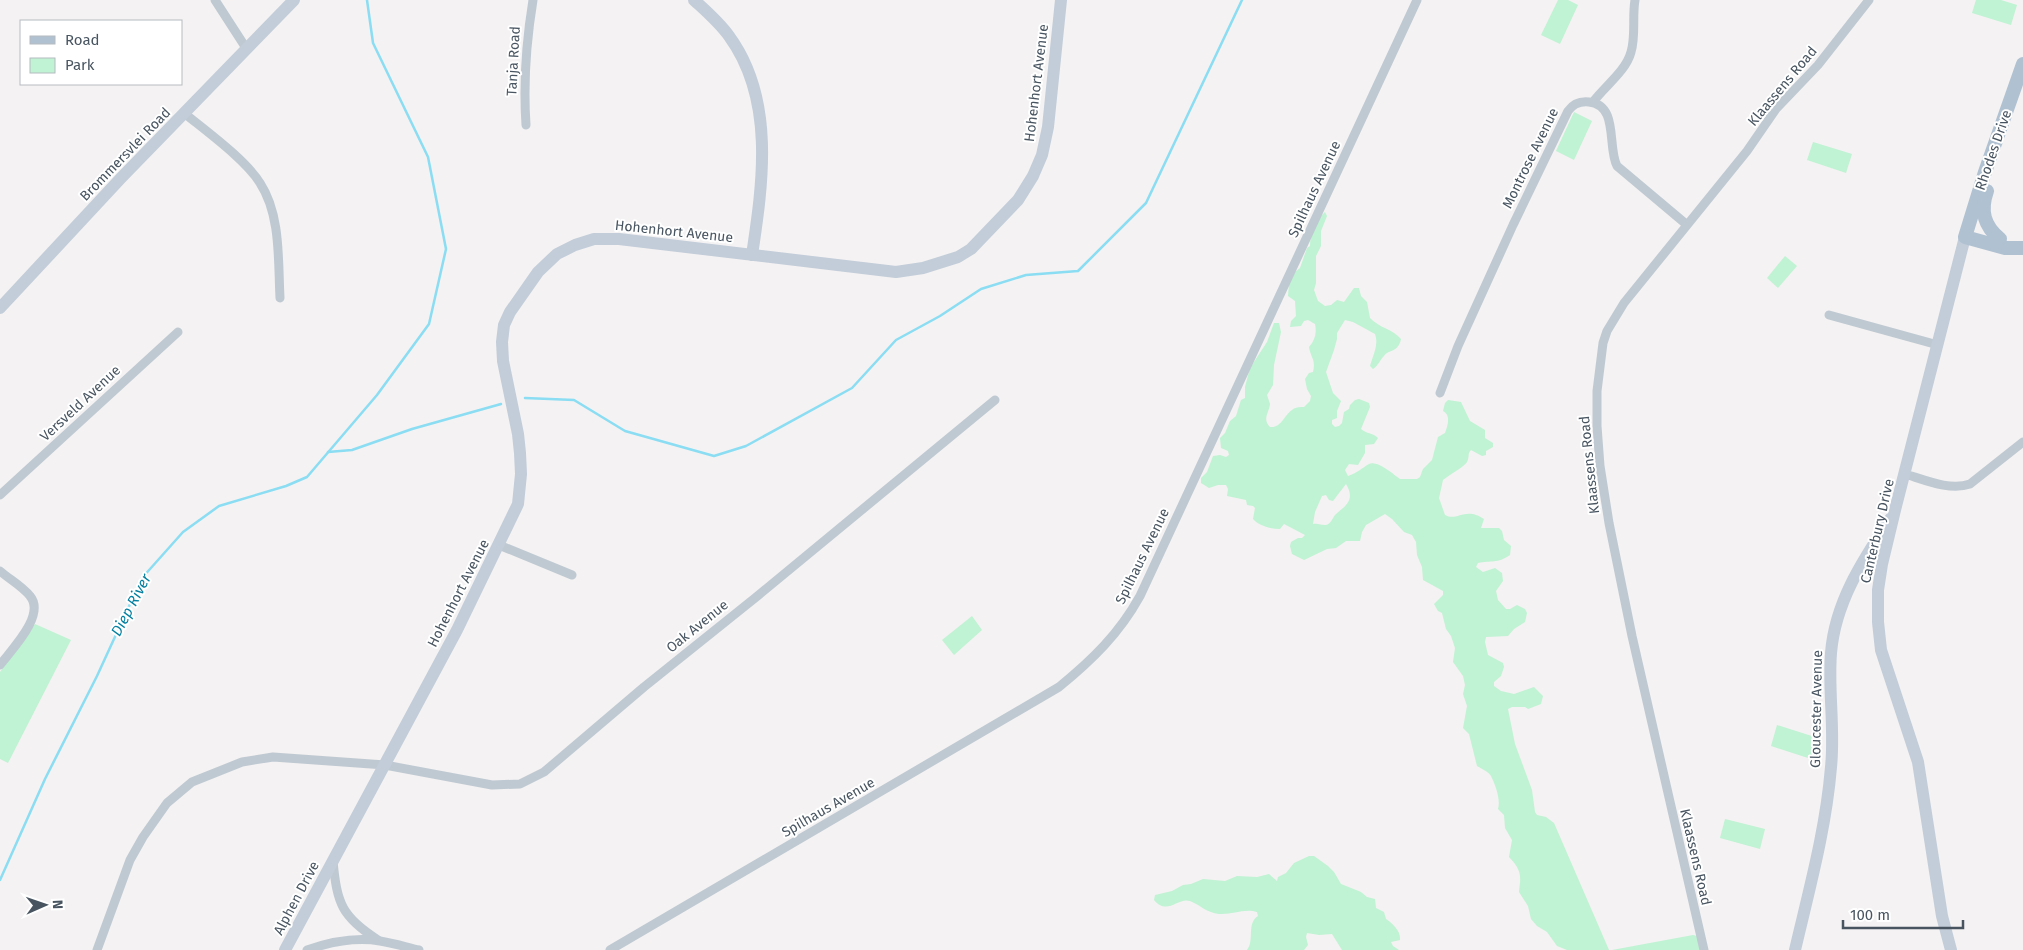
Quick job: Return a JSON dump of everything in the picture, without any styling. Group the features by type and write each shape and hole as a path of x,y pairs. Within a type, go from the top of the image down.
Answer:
{"main road":[{"name":"Rhodes Drive","path":"1966,234 1985,172 2023,64"},
{"path":"2000,239 1988,227 1983,210 1985,198 1998,160 2002,125"},
{"path":"1966,234 2014,242 2023,240"},
{"path":"1966,234 2005,248 2023,248"}],"street":[{"path":"215,0 246,48"},
{"name":"Brommersvlei Road","path":"0,308 246,48 294,0"},
{"name":"Tanja Road","path":"526,125 524,85 526,38 533,0"},
{"path":"694,0 712,16 729,36 740,55 756,92 761,121 761,191 752,255"},
{"name":"Hohenhort Avenue","path":"334,861 457,630 518,504 521,474 518,434 503,361 502,342 504,325 510,312 538,272 558,254 575,244 594,239 619,238 896,272 923,268 958,257 971,249 1018,200 1042,155 1048,127 1061,0"},
{"name":"Spilhaus Avenue","path":"610,950 1059,687 1089,663 1117,632 1140,596 1417,0"},
{"path":"1635,0 1633,47 1629,58 1593,102 1601,107 1608,117 1613,156 1620,170 1686,224"},
{"name":"Klaassens Road","path":"1704,950 1634,645 1600,466 1597,426 1600,358 1607,331 1624,303 1747,151 1776,109 1818,65 1869,0"},
{"name":"Montrose Avenue","path":"1440,392 1458,346 1513,225 1568,111 1571,106 1580,102 1593,102"},
{"path":"184,113 228,150 260,182 272,210 275,227 280,298"},
{"name":"Canterbury Drive","path":"1951,950 1942,916 1918,762 1881,650 1878,590 1895,510 1966,234"},
{"path":"1829,315 1938,345"},
{"name":"Versveld Avenue","path":"0,495 178,332"},
{"name":"Oak Avenue","path":"97,950 130,860 142,837 167,803 192,782 242,762 273,758 386,765 492,785 520,784 544,772 644,687 995,400"},
{"path":"1905,474 1941,484 1962,487 1970,484 2023,442"},
{"name":"Gloucester Avenue","path":"1795,950 1824,824 1832,767 1831,658 1838,616 1851,582 1895,510"},
{"path":"499,545 572,575"},
{"path":"0,571 30,595 35,604 35,615 31,623 0,665"},
{"path":"334,861 339,899 346,914 356,925 379,941"},
{"name":"Alphen Drive","path":"285,950 334,861"},
{"path":"307,950 331,943 349,941 379,941 419,950"}],"green space":[{"path":"1558,0 1568,0 1578,5 1560,44 1541,35"},
{"path":"1976,0 2001,0 2017,5 2011,25 1972,13"},
{"path":"1574,112 1592,121 1574,160 1556,151"},
{"path":"1813,142 1852,154 1846,173 1807,160"},
{"path":"1325,212 1327,216 1321,231 1321,246 1316,256 1316,283 1314,290 1318,301 1325,306 1331,305 1337,300 1344,302 1354,288 1359,288 1361,296 1367,302 1370,318 1401,339 1398,347 1386,354 1373,369 1370,366 1376,346 1375,334 1353,322 1345,320 1337,333 1334,350 1326,372 1333,393 1341,401 1337,411 1337,418 1332,420 1332,424 1335,427 1339,426 1342,423 1344,412 1349,409 1355,400 1359,399 1369,403 1370,407 1361,429 1378,438 1374,444 1365,445 1365,453 1358,465 1349,464 1345,470 1348,476 1372,463 1385,468 1400,479 1417,479 1420,477 1423,469 1432,460 1438,437 1445,433 1448,418 1443,411 1448,400 1461,402 1470,421 1485,430 1485,438 1493,443 1493,447 1486,451 1486,455 1482,456 1471,450 1466,464 1443,480 1439,498 1445,515 1453,517 1466,514 1477,515 1484,519 1481,528 1499,528 1502,531 1504,540 1511,546 1510,555 1505,558 1498,561 1478,563 1476,567 1483,572 1495,568 1502,573 1503,581 1496,591 1498,600 1506,609 1517,605 1525,609 1527,613 1525,622 1514,629 1508,636 1486,637 1485,642 1488,655 1503,663 1504,667 1501,676 1494,682 1494,686 1501,691 1514,694 1534,687 1543,696 1541,704 1528,709 1525,707 1512,707 1508,709 1515,744 1532,790 1535,812 1537,815 1546,817 1554,823 1609,950 1567,950 1557,946 1547,932 1537,926 1531,919 1528,906 1519,892 1520,877 1518,870 1509,857 1512,840 1505,828 1504,815 1498,809 1499,801 1496,787 1490,775 1477,766 1469,734 1463,728 1467,706 1463,694 1465,685 1463,676 1453,662 1455,648 1451,636 1446,629 1442,613 1438,611 1434,604 1443,595 1443,591 1423,580 1416,542 1412,535 1404,532 1385,514 1366,525 1360,541 1346,541 1336,548 1327,549 1304,560 1292,554 1290,546 1291,542 1305,535 1284,524 1280,529 1262,525 1253,519 1255,508 1247,505 1246,500 1227,496 1228,489 1226,485 1209,488 1201,483 1201,478 1207,472 1213,456 1220,455 1226,457 1229,455 1228,451 1221,448 1220,438 1225,433 1230,421 1236,416 1241,400 1245,398 1245,387 1250,368 1267,342 1274,323 1279,323 1281,332 1274,365 1273,385 1267,395 1270,404 1266,421 1270,427 1275,426 1292,409 1304,407 1310,401 1311,396 1305,379 1309,373 1313,372 1314,368 1309,347 1315,336 1315,324 1308,320 1304,321 1301,326 1290,327 1291,321 1296,316 1295,301 1288,296 1289,284 1295,272 1300,268 1307,248 1310,246 1314,227","holes":["1346,484 1350,498 1348,502 1330,523 1327,525 1313,524 1315,512 1322,496 1326,495 1329,500 1333,501"]},
{"path":"1785,256 1797,266 1778,288 1767,278"},
{"path":"972,616 982,630 954,655 942,640"},
{"path":"35,624 71,640 8,763 0,759 0,672"},
{"path":"1777,725 1818,738 1811,759 1771,746"},
{"path":"1725,819 1765,829 1760,849 1720,838"},
{"path":"1309,856 1314,856 1328,866 1341,884 1375,899 1376,908 1384,912 1386,919 1398,931 1400,940 1391,942 1399,950 1342,950 1332,934 1319,935 1307,933 1308,945 1304,950 1247,950 1252,923 1258,916 1257,912 1247,911 1219,914 1207,911 1186,900 1163,906 1154,900 1155,895 1172,891 1183,885 1203,879 1225,881 1237,876 1257,877 1269,874 1277,881 1278,877 1286,873 1294,863"},
{"path":"1693,935 1697,936 1701,950 1612,950"}],"waterway":[{"name":"Diep River","path":"0,880 45,779 97,676 142,578 183,532 219,506 286,486 307,477 377,395 429,324 446,249 428,157 373,43 367,0"},
{"path":"525,398 574,400 625,431 714,456 746,446 852,388 896,340 940,316 981,289 1026,275 1078,271 1146,203 1242,0"},
{"path":"328,452 352,450 412,429 501,404"}]}
